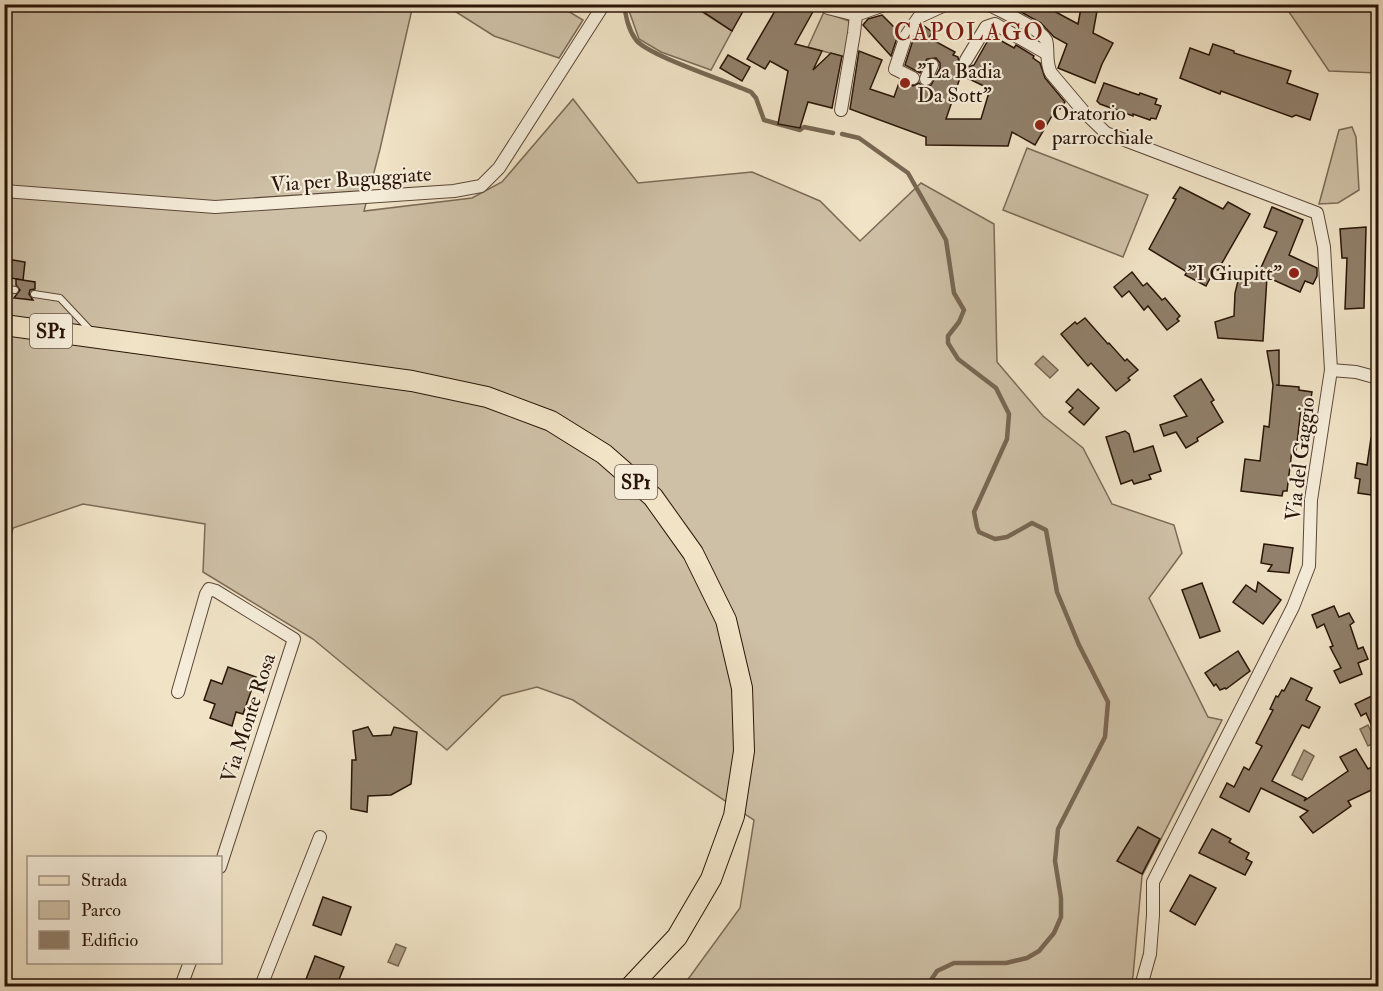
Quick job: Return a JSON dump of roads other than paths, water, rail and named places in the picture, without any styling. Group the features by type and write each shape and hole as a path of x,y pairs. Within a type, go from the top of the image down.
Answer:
{"main road":[{"name":"SP1","path":"4,325 412,381 487,397 551,421 604,454 653,497 693,553 726,620 742,688 744,751 734,816 711,879 676,937 631,987"}],"street":[{"name":"Via per Buguggiate","path":"4,191 215,207 405,196 481,186 499,168 604,4"},
{"path":"822,4 828,8 856,15 887,4"},
{"path":"932,65 920,79 895,69 906,36 920,17 947,4"},
{"path":"966,60 986,27 995,24 1046,53 1046,41 1038,32 988,4"},
{"path":"841,110 856,15"},
{"name":"Via del Gaggio","path":"1046,53 1048,68 1084,112 1106,133 1317,213 1324,247 1331,370 1311,500 1309,566 1293,607 1153,882 1154,915 1150,954 1141,987"},
{"path":"1331,370 1356,372 1378,378"},
{"name":"Via Monte Rosa","path":"178,692 209,589 216,591 294,639 222,861"},
{"path":"261,987 320,837"},
{"path":"181,987 190,964"}],"lane":[{"path":"4,288 15,290"},
{"path":"34,294 60,298 98,338"}],"waterway":[{"path":"624,4 631,32 644,46 672,61 751,92 756,98 764,120 800,130 804,127 833,133"},
{"path":"842,134 859,138 908,173 946,240 954,293 964,310 959,322 948,336 948,343 958,359 996,388 1009,414 1007,439 974,512 977,527 979,532 995,539 1007,537 1032,523 1046,530 1057,592 1079,645 1108,702 1105,737 1058,829 1055,861 1061,898 1061,917 1054,933 1039,951 1027,958 1006,963 954,963 937,971 927,986"}],"place":[{"name":"\"La Badia Da Sott\"","path":"905,83"},
{"name":"Oratorio parrocchiale","path":"1040,125"},
{"name":"\"I Giupitt\"","path":"1294,273"}],"district":[{"name":"CAPOLAGO","path":"969,32"}]}
